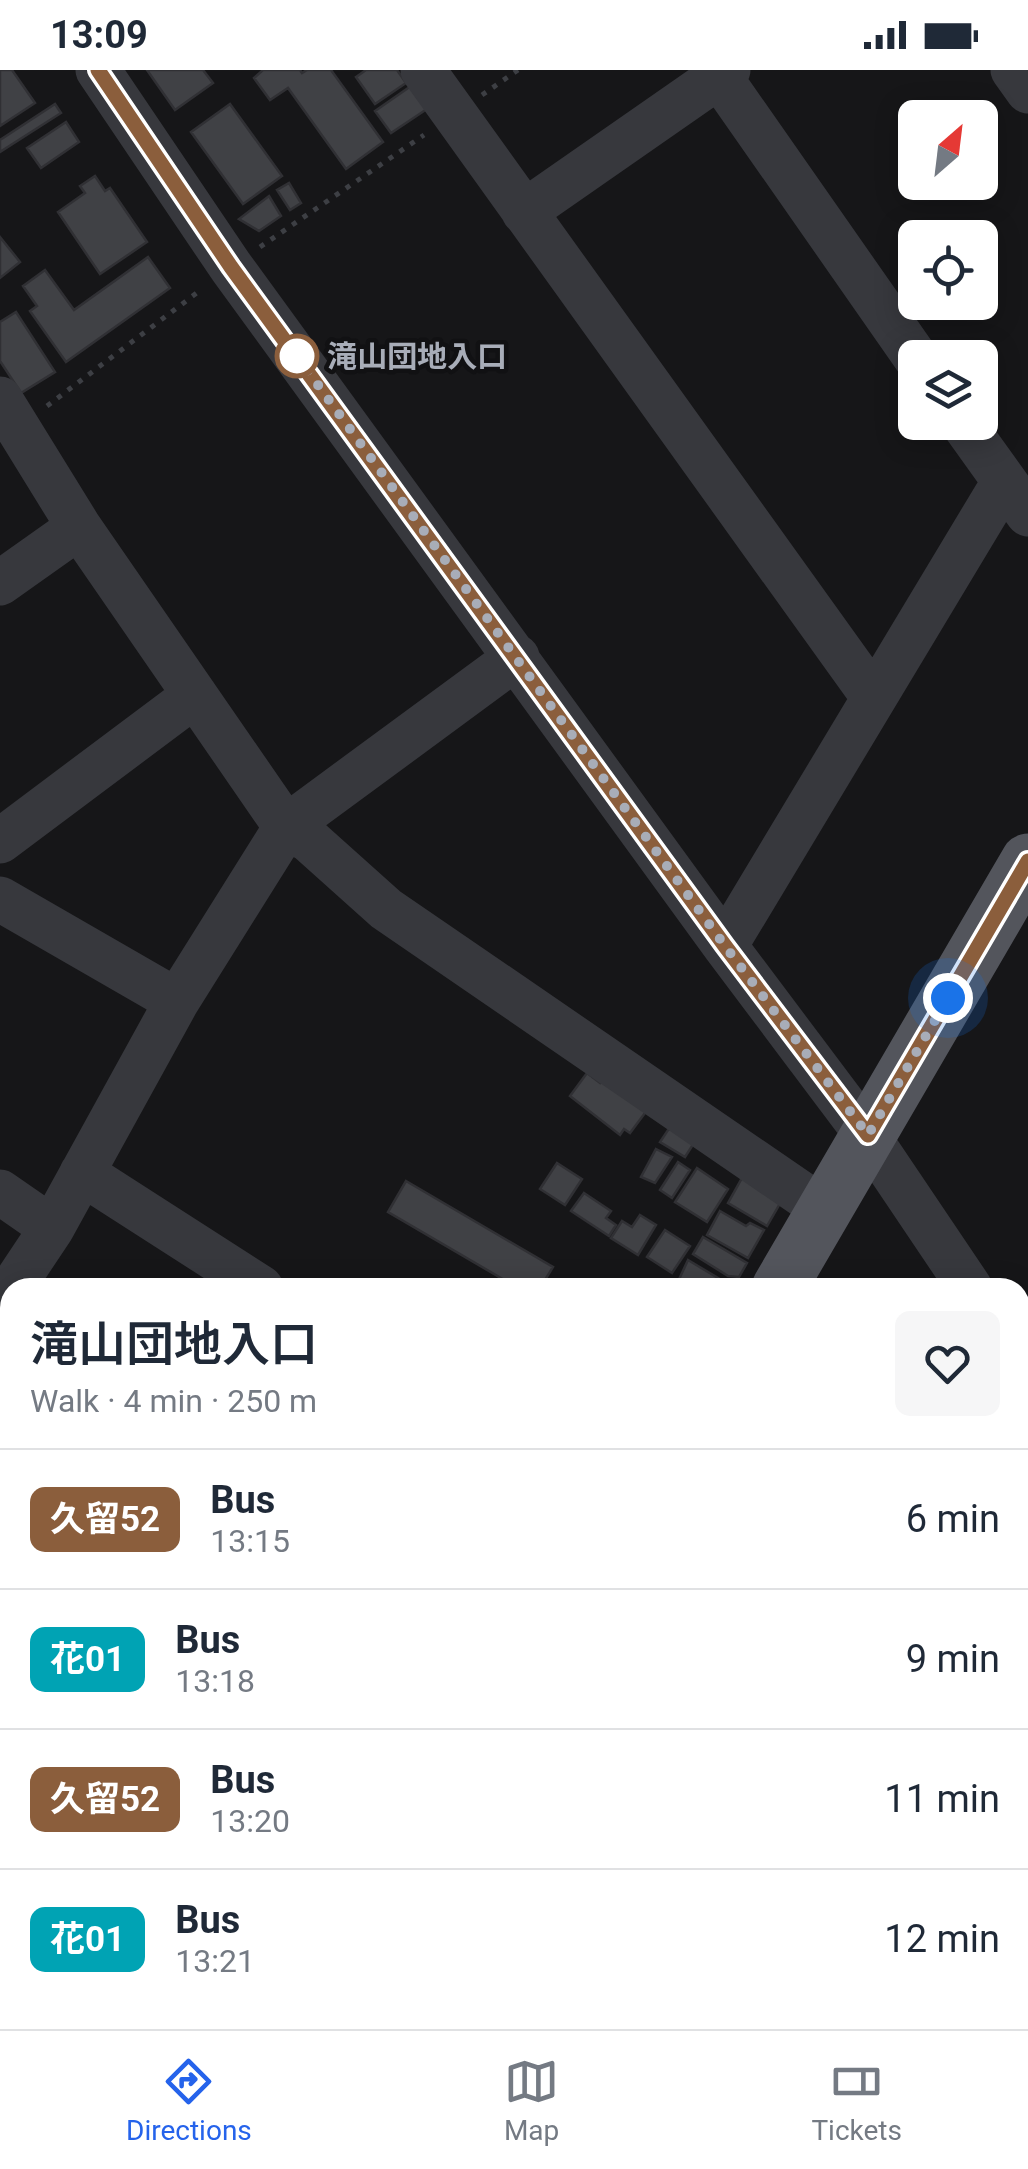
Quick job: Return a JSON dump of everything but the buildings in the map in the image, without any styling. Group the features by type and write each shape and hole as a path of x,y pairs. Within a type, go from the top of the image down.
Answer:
{"main road":[{"path":"785,1278 1028,860"}],"street":[{"path":"98,70 231,267 725,946 868,1135 963,1278"},
{"path":"424,70 874,698"},
{"path":"1014,70 1028,90"},
{"path":"524,212 724,73 904,340"},
{"path":"10,413 79,528 286,828 309,840 386,909 826,1210"},
{"path":"725,946 874,698 1016,498 975,440"},
{"path":"0,584 79,528"},
{"path":"18,1278 52,1228 176,1001 286,828 517,657"},
{"path":"0,840 195,695"},
{"path":"0,898 176,1001"},
{"path":"82,1173 245,1278"},
{"path":"0,1192 52,1228"}],"path":[{"path":"10,413 455,114"}],"bus line":[{"name":"久留52","path":"98,70 231,267 725,946 868,1135 1028,861"}],"place":[{"name":"滝山団地入口","path":"297,356"}],"route":[{"path":"297,356 725,946 868,1135 948,998"}]}
